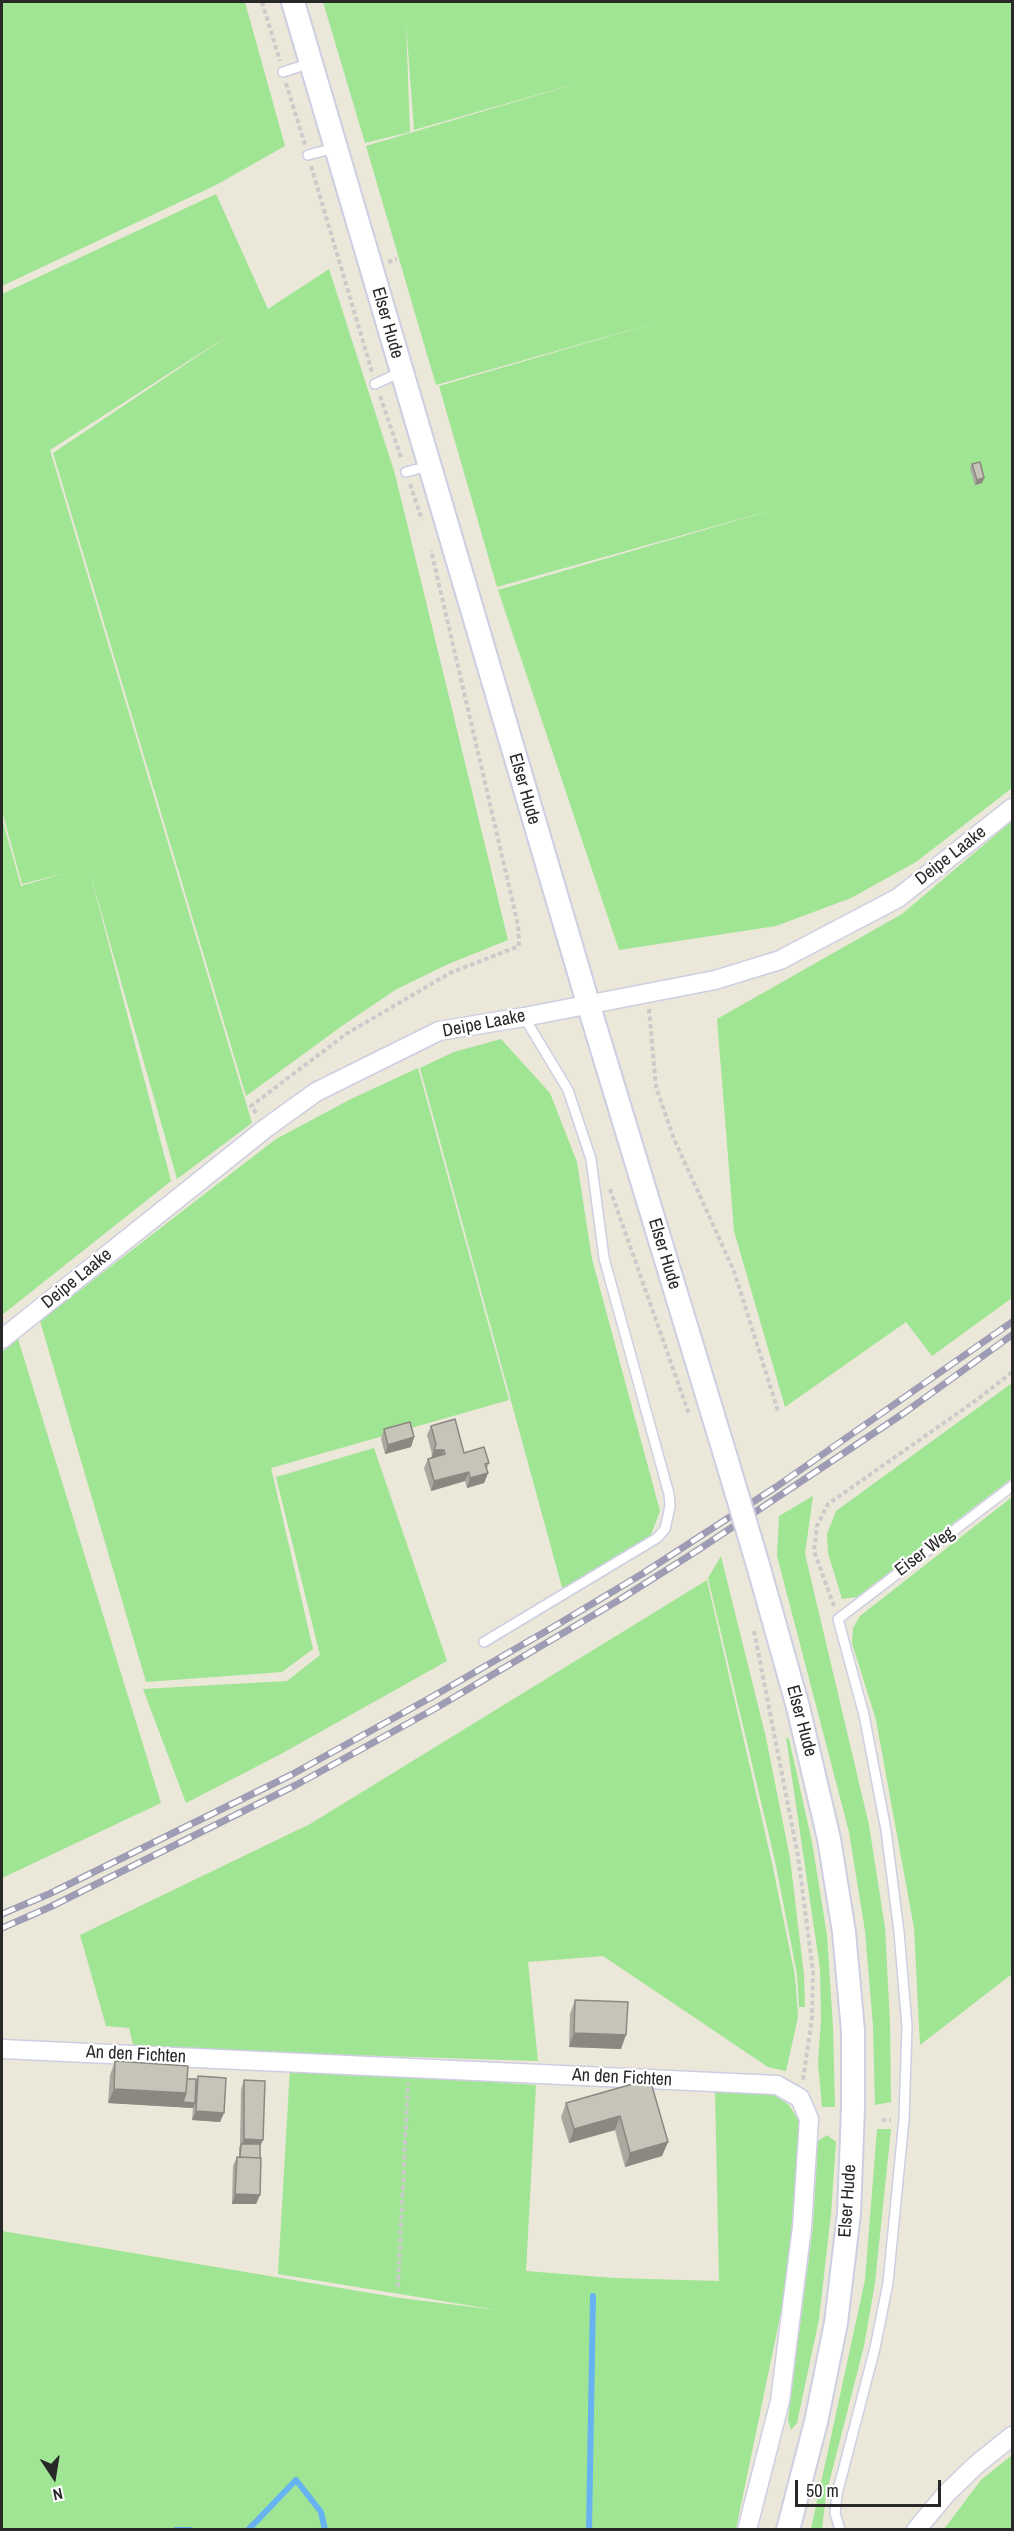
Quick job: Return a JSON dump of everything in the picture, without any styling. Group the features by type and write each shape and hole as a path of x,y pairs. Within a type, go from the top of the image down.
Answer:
{"street":[{"name":"Elser Hude","path":"293,2 588,1003 728,1461 798,1707 830,1839 844,1932 853,2031 849,2213 836,2323 816,2422 788,2529"},
{"name":"Deipe Laake","path":"2,1339 266,1128 316,1092 439,1031 715,980 780,960 898,898 1012,808"},
{"name":"An den Fichten","path":"2,2049 777,2085 800,2098"},
{"path":"747,2529 780,2401 800,2238 809,2119 800,2098"},
{"path":"916,2529 946,2494 976,2465 1012,2436"}],"lane":[{"path":"283,72 311,63"},
{"path":"308,155 336,147"},
{"path":"375,384 401,372"},
{"path":"406,472 429,466"},
{"path":"484,1642 657,1539 665,1529 670,1506 669,1494 604,1258 591,1159 568,1090 524,1017"},
{"name":"Eiser Weg","path":"838,1619 1012,1486"},
{"path":"838,1619 864,1715 886,1830 899,1932 907,2026 904,2119 888,2283 875,2348 837,2494 835,2513 840,2529"}],"path":[{"path":"262,2 375,384 422,521"},
{"path":"266,1128 251,1106 346,1034 450,973 519,946 518,925 429,541"},
{"path":"647,993 656,1087 674,1139 734,1271 778,1411"},
{"path":"610,1188 690,1416"},
{"path":"838,1619 814,1551 817,1526 828,1504 978,1399 1012,1372"},
{"path":"753,1630 798,1856 813,1972 812,2018 800,2098"},
{"path":"399,2288 409,2068"}],"green space":[{"path":"2,2 245,2 285,146 216,185 2,286"},
{"path":"323,2 1012,2 1012,788 916,862 851,898 776,926 619,950 498,590 783,507 497,587 439,386 669,319 436,385 366,146 592,79 414,130 406,23 410,132 365,143"},
{"path":"216,194 268,309 329,269 395,474 508,940 446,965 395,990 246,1096 53,453 235,331 50,450 252,1123 177,1179 89,869 171,1181 2,1315 2,818 21,886 65,873 22,884 2,811 2,294"},
{"path":"1012,821 1012,1298 932,1356 906,1322 785,1407 734,1231 717,1019 902,914"},
{"path":"501,1039 550,1093 577,1162 592,1259 660,1511 649,1540 563,1591 420,1068 454,1052"},
{"path":"418,1068 509,1400 271,1468 313,1649 282,1672 146,1682 40,1321 276,1139 351,1099"},
{"path":"18,1339 161,1803 2,1878 2,1352"},
{"path":"1012,1383 1012,1478 857,1597 842,1599 828,1553 827,1534 836,1511"},
{"path":"374,1448 447,1661 279,1755 186,1803 143,1689 287,1681 320,1655 276,1477"},
{"path":"813,1496 805,1554 869,1825 885,1928 891,2102 875,2105 873,2026 865,1931 849,1832 777,1556 779,1516"},
{"path":"1012,1497 1012,1974 920,2045 914,1928 876,1720 852,1643 853,1628 860,1616"},
{"path":"721,1556 766,1738 790,1858 804,1975 805,2007 799,2007 797,1974 775,1861 708,1578"},
{"path":"707,1580 772,1863 795,1976 798,2017 786,2071 768,2067 603,1956 528,1962 538,2061 134,2048 129,2028 106,2026 80,1935 310,1824"},
{"path":"786,1737 789,1739 812,1842 827,1935 835,2107 822,2107 818,2063 821,2020 820,1969"},
{"path":"290,2068 536,2085 526,2271 614,2278 719,2281 715,2089 771,2093 789,2105 800,2123 787,2283 736,2529 2,2529 2,2231 400,2298 497,2310 278,2274"},
{"path":"877,2129 891,2129 875,2283 864,2346 826,2495 822,2529 811,2529 865,2280"},
{"path":"827,2135 836,2142 831,2214 819,2319 797,2423 791,2430 788,2420 813,2226 818,2141"},
{"path":"1012,2455 1012,2529 944,2529 981,2480"}],"building":[{"path":"980,462 984,478 977,480 972,464"},
{"path":"455,1419 464,1453 484,1447 489,1463 485,1464 488,1473 470,1478 469,1472 434,1481 428,1459 445,1454 444,1450 434,1450 436,1444 431,1426"},
{"path":"410,1422 414,1437 388,1445 384,1429"},
{"path":"575,2000 628,2002 626,2035 574,2033"},
{"path":"115,2061 188,2066 186,2093 114,2089"},
{"path":"198,2076 226,2078 224,2113 196,2111"},
{"path":"187,2079 196,2079 195,2103 183,2102"},
{"path":"650,2079 668,2142 630,2153 620,2116 574,2129 566,2103"},
{"path":"244,2080 265,2081 263,2140 244,2139"},
{"path":"241,2144 260,2144 260,2158 240,2157"},
{"path":"237,2157 261,2158 260,2195 235,2194"}],"waterway":[{"path":"589,2530 593,2296"},
{"path":"248,2530 296,2480 321,2512 325,2530"},
{"path":"176,2530 190,2530"}],"railway":[{"path":"2,1914 49,1894 291,1775 555,1626 642,1574 776,1487 1012,1322"},
{"path":"2,1928 50,1907 296,1785 436,1708 619,1600 695,1552 904,1413 1012,1335"}]}
